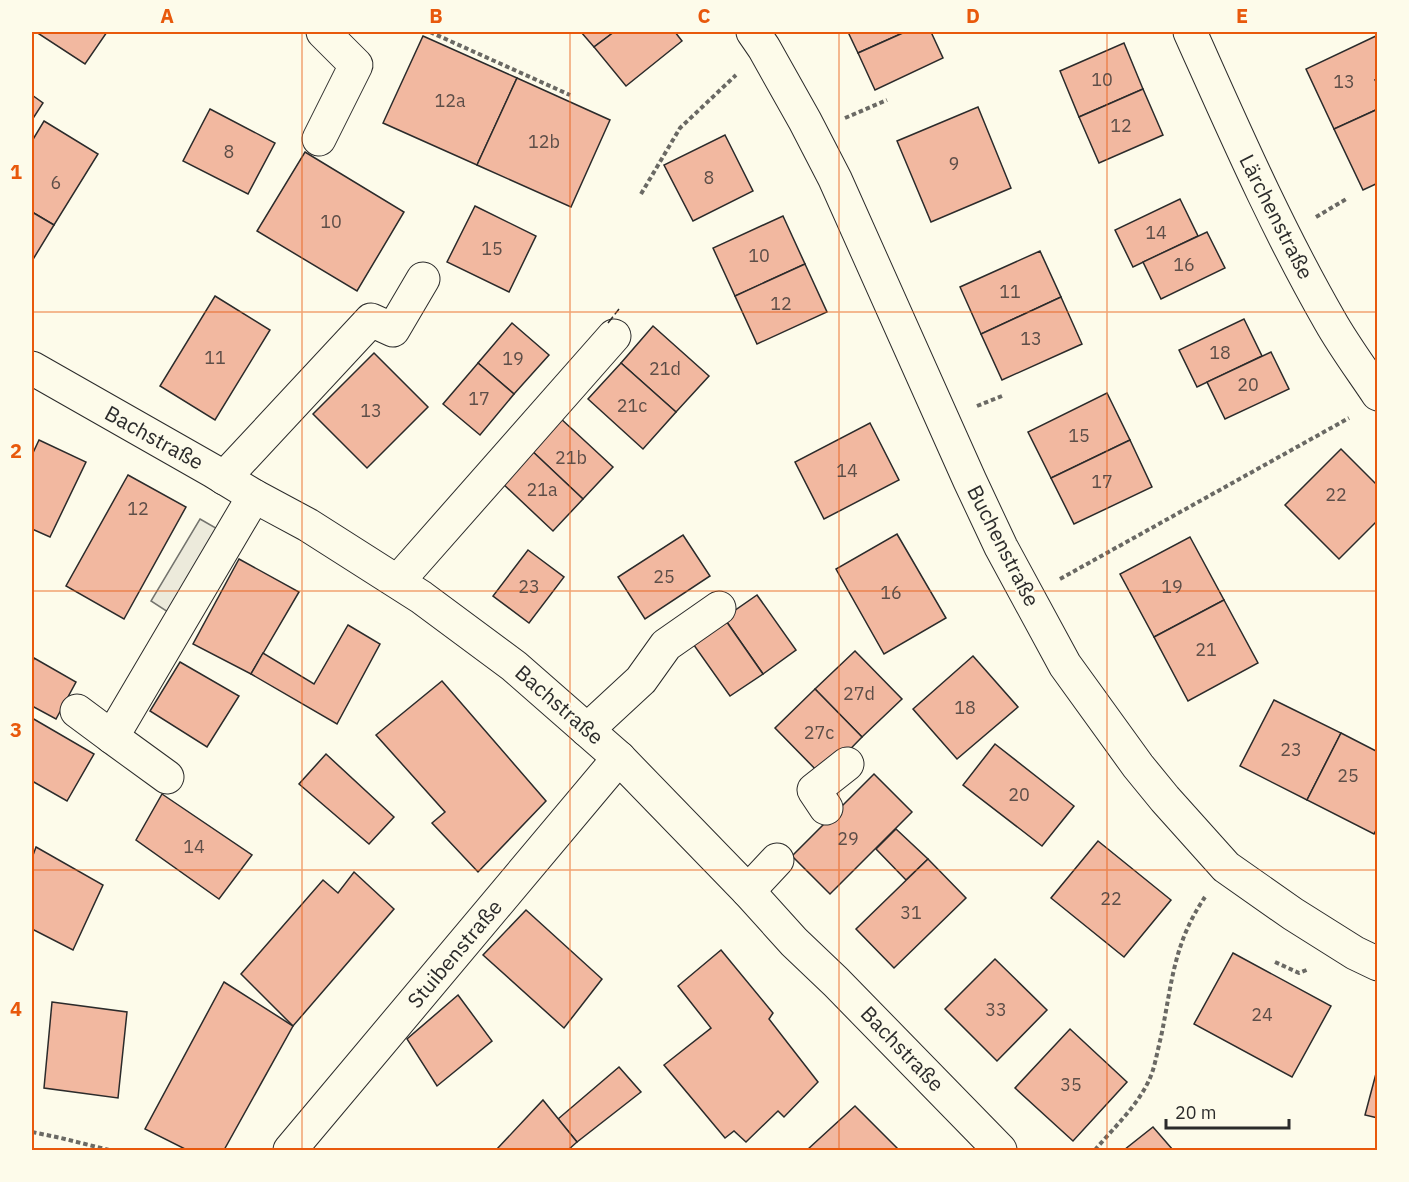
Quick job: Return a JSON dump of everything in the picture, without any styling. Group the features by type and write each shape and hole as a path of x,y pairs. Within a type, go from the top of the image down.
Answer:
{"street":[{"path":"319,139 356,65 323,32"},
{"name":"Lärchenstraße","path":"1190,32 1249,165 1331,324 1367,404"},
{"name":"Buchenstraße","path":"759,40 835,178 1001,547 1065,665 1118,740 1165,799 1226,867 1302,920 1377,964"},
{"path":"224,478 371,320 393,330 423,279"},
{"path":"391,577 614,336"},
{"path":"391,577 567,359"},
{"name":"Bachstraße","path":"32,368 308,525 421,597 514,666 620,758 794,942 1000,1150"},
{"path":"111,737 254,496"},
{"path":"587,730 642,680 666,645 719,608"},
{"path":"77,711 167,777"},
{"name":"Stuibenstraße","path":"291,1150 620,758"},
{"path":"826,808 814,790 847,764"},
{"path":"748,891 777,860"}],"path":[{"path":"430,32 570,95"},
{"path":"642,194 680,128 759,40"},
{"path":"1028,597 1367,404"},
{"path":"1095,1150 1140,1097 1152,1072 1175,961 1182,940 1189,922 1226,867"},
{"path":"32,1132 109,1150"}],"shaded area":[{"path":"200,519 221,531 171,614 151,601"}],"building":[{"path":"36,32 107,32 85,64"},
{"path":"581,32 614,32 594,47"},
{"path":"614,32 675,32 682,41 626,86 594,47"},
{"path":"848,32 905,32 858,53"},
{"path":"905,32 931,32 943,58 875,90 858,53"},
{"path":"1378,35 1378,79 1375,80 1378,85 1378,109 1334,129 1306,69"},
{"path":"423,36 517,78 477,165 383,123"},
{"path":"1124,43 1143,89 1079,117 1060,71"},
{"path":"517,78 610,120 571,207 477,165"},
{"path":"1143,89 1163,135 1099,163 1079,117"},
{"path":"32,95 43,103 32,120"},
{"path":"978,107 1011,188 931,222 897,141"},
{"path":"210,109 275,143 248,194 183,161"},
{"path":"1378,109 1378,183 1363,190 1334,129"},
{"path":"44,121 98,154 54,225 32,212 32,141"},
{"path":"725,135 753,191 693,221 664,165"},
{"path":"305,152 404,212 357,291 257,231"},
{"path":"1180,199 1198,236 1133,267 1115,230"},
{"path":"475,206 536,236 509,292 447,262"},
{"path":"32,212 54,225 32,261"},
{"path":"783,216 805,264 735,296 713,248"},
{"path":"1207,232 1225,268 1161,299 1143,262"},
{"path":"1040,251 1061,297 981,334 960,287"},
{"path":"805,264 827,312 757,344 735,296"},
{"path":"215,296 270,330 215,420 160,386"},
{"path":"1061,297 1082,344 1002,380 981,334"},
{"path":"1244,319 1262,356 1197,387 1179,350"},
{"path":"512,323 549,355 514,394 478,363"},
{"path":"653,326 709,376 676,412 621,363"},
{"path":"1271,352 1289,389 1225,419 1207,382"},
{"path":"374,353 428,407 367,468 313,414"},
{"path":"478,363 514,394 480,435 443,404"},
{"path":"621,363 676,412 643,449 588,399"},
{"path":"1107,393 1130,440 1051,478 1028,432"},
{"path":"559,417 613,467 583,499 530,449"},
{"path":"870,423 899,480 824,519 795,462"},
{"path":"39,440 86,462 50,537 32,529 32,455"},
{"path":"1130,440 1152,487 1074,524 1051,478"},
{"path":"530,449 583,499 553,531 500,481"},
{"path":"1341,449 1378,486 1378,520 1339,559 1285,505"},
{"path":"128,475 186,507 124,619 66,586"},
{"path":"897,534 946,618 884,654 836,569"},
{"path":"683,535 710,576 645,619 618,577"},
{"path":"1190,537 1224,600 1154,637 1120,574"},
{"path":"528,550 564,577 529,623 493,596"},
{"path":"239,559 299,592 251,674 193,644"},
{"path":"757,595 796,650 763,674 724,618"},
{"path":"1224,600 1258,663 1188,701 1154,637"},
{"path":"724,618 763,674 730,696 691,641"},
{"path":"348,625 380,644 337,724 251,674 263,653 314,684"},
{"path":"855,651 902,699 862,737 815,689"},
{"path":"973,656 1018,707 957,759 913,709"},
{"path":"34,658 76,682 56,719 32,706"},
{"path":"180,662 239,696 207,747 150,711"},
{"path":"442,681 546,801 478,872 432,823 445,812 376,735"},
{"path":"815,689 862,737 823,777 775,728"},
{"path":"1274,700 1341,733 1307,800 1240,766"},
{"path":"32,718 94,754 67,801 32,781"},
{"path":"1341,733 1378,752 1378,826 1374,834 1307,800"},
{"path":"995,744 1074,806 1042,846 963,785"},
{"path":"326,754 394,817 369,844 299,784"},
{"path":"874,774 912,812 830,894 792,856"},
{"path":"162,794 252,855 219,899 136,840"},
{"path":"896,829 928,859 906,880 876,849"},
{"path":"1098,841 1171,900 1124,957 1051,898"},
{"path":"36,847 103,885 73,950 32,929 32,858"},
{"path":"928,859 966,898 894,968 856,929"},
{"path":"354,872 394,909 293,1026 241,974 323,880 338,893"},
{"path":"526,910 602,979 564,1028 483,955"},
{"path":"721,950 773,1013 769,1019 818,1082 784,1117 778,1111 746,1142 734,1131 725,1138 664,1065 711,1028 678,986"},
{"path":"1233,953 1331,1006 1292,1077 1194,1024"},
{"path":"995,959 1047,1010 997,1061 945,1009"},
{"path":"224,982 293,1026 224,1150 187,1150 145,1129"},
{"path":"458,995 492,1041 437,1086 407,1039"},
{"path":"52,1002 127,1012 118,1098 44,1088"},
{"path":"1070,1029 1127,1082 1073,1141 1015,1088"},
{"path":"1378,1066 1378,1118 1365,1115"},
{"path":"619,1067 641,1092 577,1142 558,1119"},
{"path":"543,1100 577,1142 568,1150 496,1150"},
{"path":"855,1106 899,1150 807,1150"},
{"path":"1153,1127 1173,1150 1124,1150"}],"fence":[{"path":"608,323 619,309"}]}
